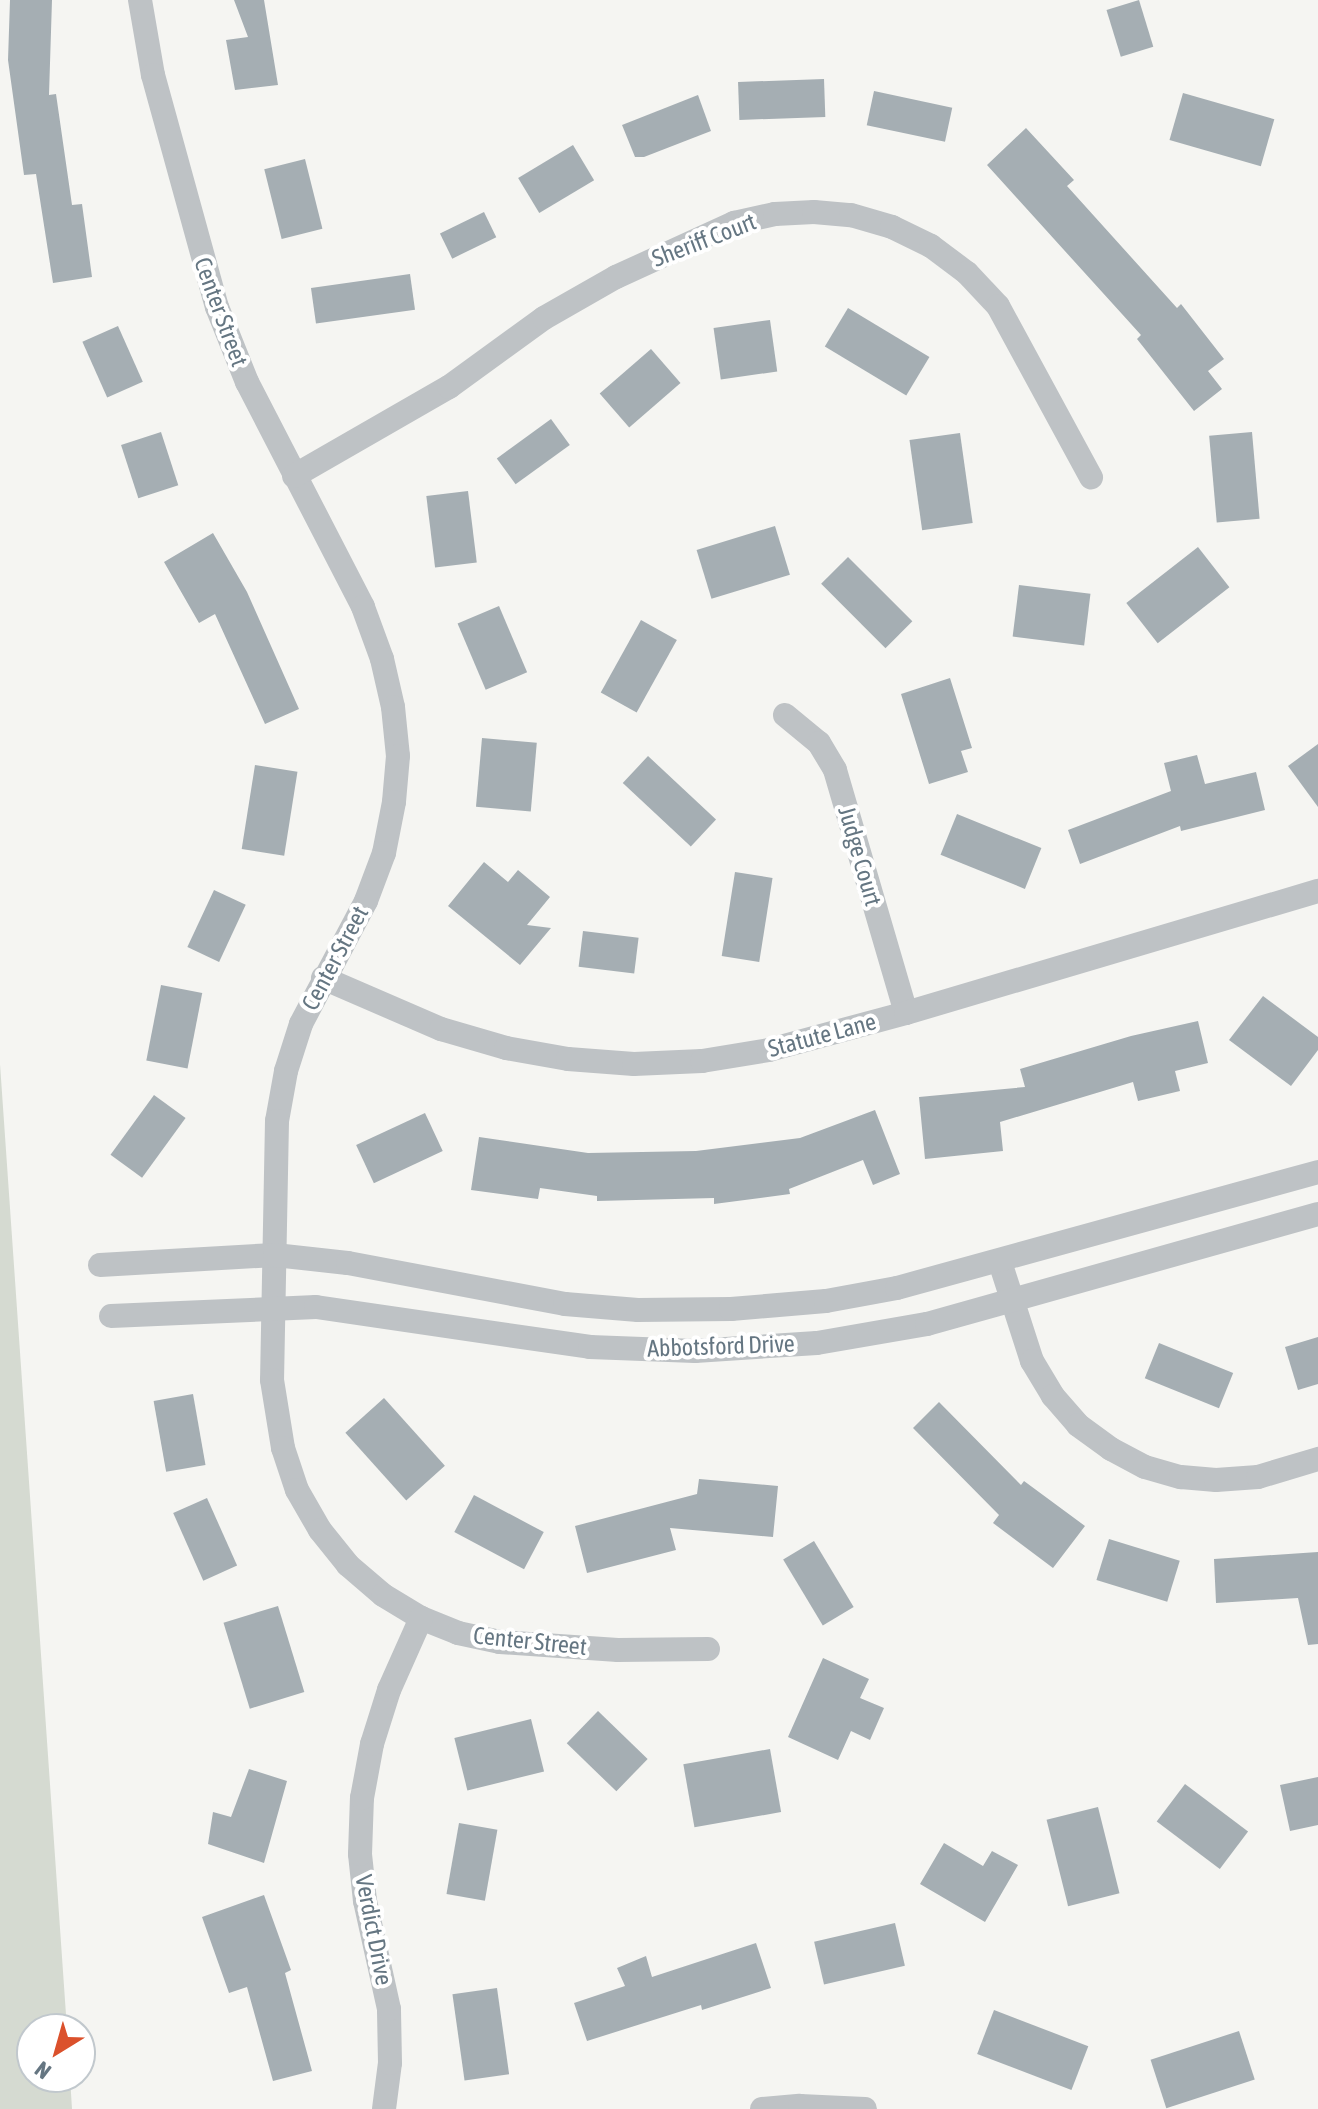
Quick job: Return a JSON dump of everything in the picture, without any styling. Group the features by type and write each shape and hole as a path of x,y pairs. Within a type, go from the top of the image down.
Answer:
{"street":[{"name":"Center Street","path":"140,0 153,75 203,267 247,382 363,607 382,659 393,707 398,756 394,802 384,853 366,901 301,1024 277,1121 272,1380 276,1421 297,1490 320,1530 348,1565 383,1595 421,1618 458,1633 500,1642 618,1650 708,1649"},
{"name":"Sheriff Court","path":"294,476 449,387 544,318 616,277 734,223 775,214 814,212 851,215 892,227 931,246 967,273 998,306 1091,477"},
{"name":"Judge Court","path":"785,715 819,743 835,770 906,1013"},
{"name":"Statute Lane","path":"323,978 441,1029 506,1048 568,1059 634,1064 702,1061 769,1050 906,1013 1318,891"},
{"name":"Abbotsford Drive","path":"100,1265 275,1255 348,1263 565,1304 638,1310 731,1309 826,1301 897,1288 1318,1172"},
{"name":"Abbotsford Drive","path":"111,1316 316,1307 590,1347 695,1351 817,1343 927,1324 1318,1214"},
{"path":"1000,1262 1032,1361 1053,1396 1078,1425 1111,1449 1145,1467 1181,1477 1216,1480 1258,1477 1318,1459"},
{"name":"Verdict Drive","path":"384,2109 390,2063 389,2009 365,1901 360,1854 362,1798 372,1744 385,1703 421,1618"},
{"path":"762,2109 800,2106 865,2109"}],"shaded area":[{"path":"0,1064 66,2013 16,2013 16,2093 71,2093 72,2109 0,2109"}],"building":[{"path":"10,0 52,0 49,95 56,94 72,205 82,204 92,277 53,283 36,174 24,175 8,60"},
{"path":"234,0 264,0 278,85 235,90 226,40 248,37"},
{"path":"1139,0 1153,47 1121,57 1106,10"},
{"path":"824,79 825,117 739,120 738,82"},
{"path":"874,91 952,108 945,142 867,125"},
{"path":"1183,93 1274,119 1261,166 1169,140"},
{"path":"698,95 711,131 644,157 635,157 622,125"},
{"path":"1026,128 1074,180 1067,186 1177,308 1181,304 1224,359 1208,371 1222,389 1194,411 1137,339 1141,335 987,165"},
{"path":"573,145 594,180 539,213 518,178"},
{"path":"305,159 322,229 282,239 264,169"},
{"path":"484,212 496,237 452,259 440,233"},
{"path":"410,274 415,310 316,324 311,288"},
{"path":"848,308 929,357 906,396 825,347"},
{"path":"770,320 777,371 721,379 714,328"},
{"path":"118,326 143,382 107,398 82,342"},
{"path":"651,349 681,383 629,428 600,394"},
{"path":"551,419 570,445 516,484 497,458"},
{"path":"161,432 178,485 138,498 121,445"},
{"path":"1252,432 1260,519 1217,522 1209,436"},
{"path":"960,433 973,523 922,530 909,440"},
{"path":"468,491 477,562 435,568 426,496"},
{"path":"775,526 790,575 711,599 697,550"},
{"path":"213,533 247,592 299,709 265,724 215,614 199,623 164,562"},
{"path":"1198,547 1229,587 1158,643 1126,603"},
{"path":"848,557 912,621 885,648 821,584"},
{"path":"1019,585 1090,594 1084,645 1013,637"},
{"path":"499,606 527,672 486,690 458,624"},
{"path":"641,620 677,640 637,712 601,693"},
{"path":"950,678 972,748 961,751 968,772 929,784 901,694"},
{"path":"482,738 537,743 531,812 476,807"},
{"path":"1318,744 1318,807 1288,766"},
{"path":"1197,755 1205,784 1256,772 1265,810 1181,831 1180,826 1080,864 1068,830 1171,791 1164,763"},
{"path":"648,756 716,819 691,846 623,783"},
{"path":"255,765 297,772 284,856 242,849"},
{"path":"957,814 1041,848 1025,889 941,855"},
{"path":"484,862 508,882 518,870 550,897 527,925 551,928 520,965 448,906"},
{"path":"735,872 773,878 759,962 722,956"},
{"path":"214,890 246,905 219,962 187,947"},
{"path":"583,931 639,938 634,974 579,967"},
{"path":"161,985 202,993 188,1069 146,1061"},
{"path":"1263,996 1318,1037 1318,1050 1291,1086 1229,1040"},
{"path":"1198,1021 1208,1063 1175,1071 1180,1091 1138,1101 1133,1082 1000,1122 1003,1151 925,1159 919,1097 1025,1087 1020,1069 1131,1036"},
{"path":"154,1095 186,1118 142,1178 111,1155"},
{"path":"875,1110 900,1174 873,1185 863,1160 789,1189 790,1194 714,1204 714,1198 597,1201 597,1196 540,1188 538,1199 471,1190 479,1137 588,1153 696,1151 800,1138"},
{"path":"425,1113 443,1151 374,1183 356,1145"},
{"path":"1318,1337 1318,1384 1298,1390 1285,1347"},
{"path":"1159,1343 1233,1373 1219,1408 1145,1378"},
{"path":"193,1394 206,1465 166,1472 154,1401"},
{"path":"384,1398 445,1466 406,1500 345,1433"},
{"path":"939,1402 1021,1485 1024,1481 1085,1526 1053,1568 993,1523 999,1515 913,1428"},
{"path":"699,1479 778,1486 773,1537 670,1528 676,1550 587,1573 575,1526 697,1494"},
{"path":"474,1495 544,1532 524,1569 454,1532"},
{"path":"207,1498 237,1566 203,1581 173,1513"},
{"path":"1109,1539 1180,1561 1167,1602 1096,1580"},
{"path":"814,1541 854,1607 823,1626 783,1560"},
{"path":"1318,1552 1318,1644 1308,1645 1298,1598 1216,1603 1214,1559"},
{"path":"278,1606 304,1692 250,1709 223,1623"},
{"path":"823,1658 869,1679 860,1698 884,1708 870,1740 851,1731 838,1760 788,1737"},
{"path":"598,1711 648,1759 616,1791 567,1743"},
{"path":"531,1719 544,1771 467,1791 454,1738"},
{"path":"770,1749 781,1812 694,1827 683,1764"},
{"path":"249,1769 287,1781 264,1863 208,1844 213,1812 231,1817"},
{"path":"1318,1777 1318,1825 1290,1831 1280,1785"},
{"path":"1185,1784 1248,1832 1220,1869 1157,1822"},
{"path":"1098,1807 1120,1893 1068,1906 1047,1820"},
{"path":"459,1823 497,1830 485,1901 446,1894"},
{"path":"944,1843 983,1866 992,1851 1018,1865 985,1922 920,1884"},
{"path":"264,1895 291,1970 285,1973 312,2071 273,2081 247,1987 229,1993 202,1917"},
{"path":"895,1923 905,1966 824,1985 814,1942"},
{"path":"756,1943 771,1988 702,2010 701,2005 587,2041 574,2003 625,1986 617,1968 646,1956 652,1977"},
{"path":"497,1988 509,2074 465,2080 452,1994"},
{"path":"994,2010 1088,2046 1071,2090 977,2054"},
{"path":"1239,2031 1255,2080 1166,2108 1151,2060"}]}
